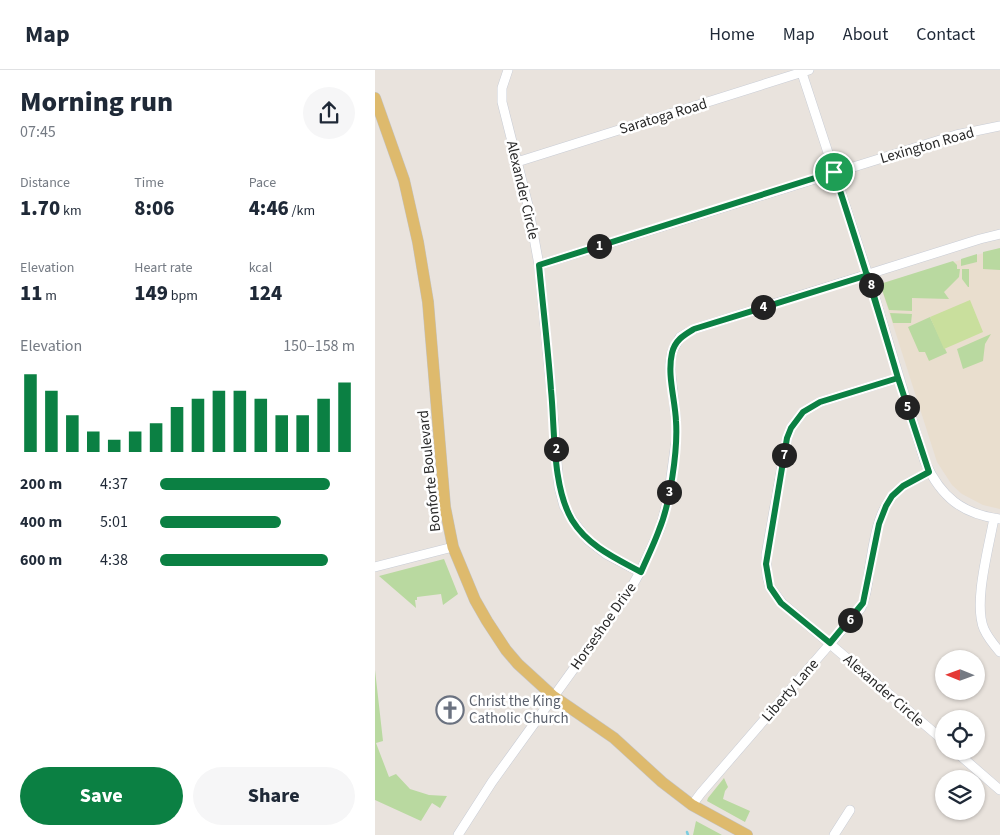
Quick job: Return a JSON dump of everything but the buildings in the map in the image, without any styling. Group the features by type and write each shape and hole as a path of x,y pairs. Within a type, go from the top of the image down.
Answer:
{"main road":[{"name":"Bonforte Boulevard","path":"375,98 405,180 418,242 429,302 445,507 453,547 475,600 491,628 518,664 553,696 614,738 662,782 693,806 747,835"}],"street":[{"name":"Alexander Circle","path":"508,70 502,88 502,102 528,205 539,265 559,487 573,522 588,540 606,554 641,572"},
{"name":"Saratoga Road","path":"517,162 804,71"},
{"path":"804,71 898,378 929,472 939,487 959,506 971,512 997,519 981,592 980,607 984,628 988,637 1000,652"},
{"name":"Lexington Road","path":"539,265 956,135 1000,126"},
{"name":"Horseshoe Drive","path":"458,835 492,782 627,595 641,572 660,529 668,499 677,441 670,365 672,352 680,337 694,329 1000,234"},
{"name":"Alexander Circle","path":"898,378 820,402 811,406 797,420 787,438 766,555 767,576 770,587 781,603 935,733"},
{"name":"Liberty Lane","path":"693,806 701,793 863,603 879,524 886,506 892,496 903,486 929,472"},
{"path":"375,567 453,547"},
{"path":"965,760 1000,790"},
{"path":"834,835 850,810"}],"shaded area":[{"path":"1000,248 1000,509 983,505 962,494 952,485 937,462 880,284"}],"green space":[{"path":"1000,248 1000,270 983,269 983,252"},
{"path":"977,254 977,262 961,266 961,259"},
{"path":"953,261 957,265 957,269 960,269 959,277 944,292 949,299 912,298 912,311 889,310 880,284"},
{"path":"962,269 969,269 969,287 962,279"},
{"path":"970,300 983,332 944,349 930,317"},
{"path":"890,313 912,314 911,323 893,323"},
{"path":"930,317 947,353 929,361 925,352 919,352 908,327"},
{"path":"991,334 985,344 983,361 963,369 957,349"},
{"path":"444,559 458,594 443,605 441,594 417,597 417,600 415,600 416,608 379,576"},
{"path":"375,670 383,741 376,743 389,777 396,774 410,789 429,795 447,796 440,808 432,803 421,821 375,800"},
{"path":"724,778 728,787 723,799 750,811 745,822 707,801"},
{"path":"696,821 722,835 693,835"}],"place":[{"name":"Christ the King Catholic Church","path":"450,710"}],"route":[{"path":"834,172 539,265 559,487 565,506 573,522 588,540 606,554 641,572 660,529 668,499 677,441 670,365 672,352 680,337 694,329 868,275 898,378 929,472 903,486 892,496 886,506 879,524 861,608 830,643 781,603 770,587 767,576 766,555 787,438 791,428 803,412 811,406 898,378 883,326 868,275 834,172"}]}
